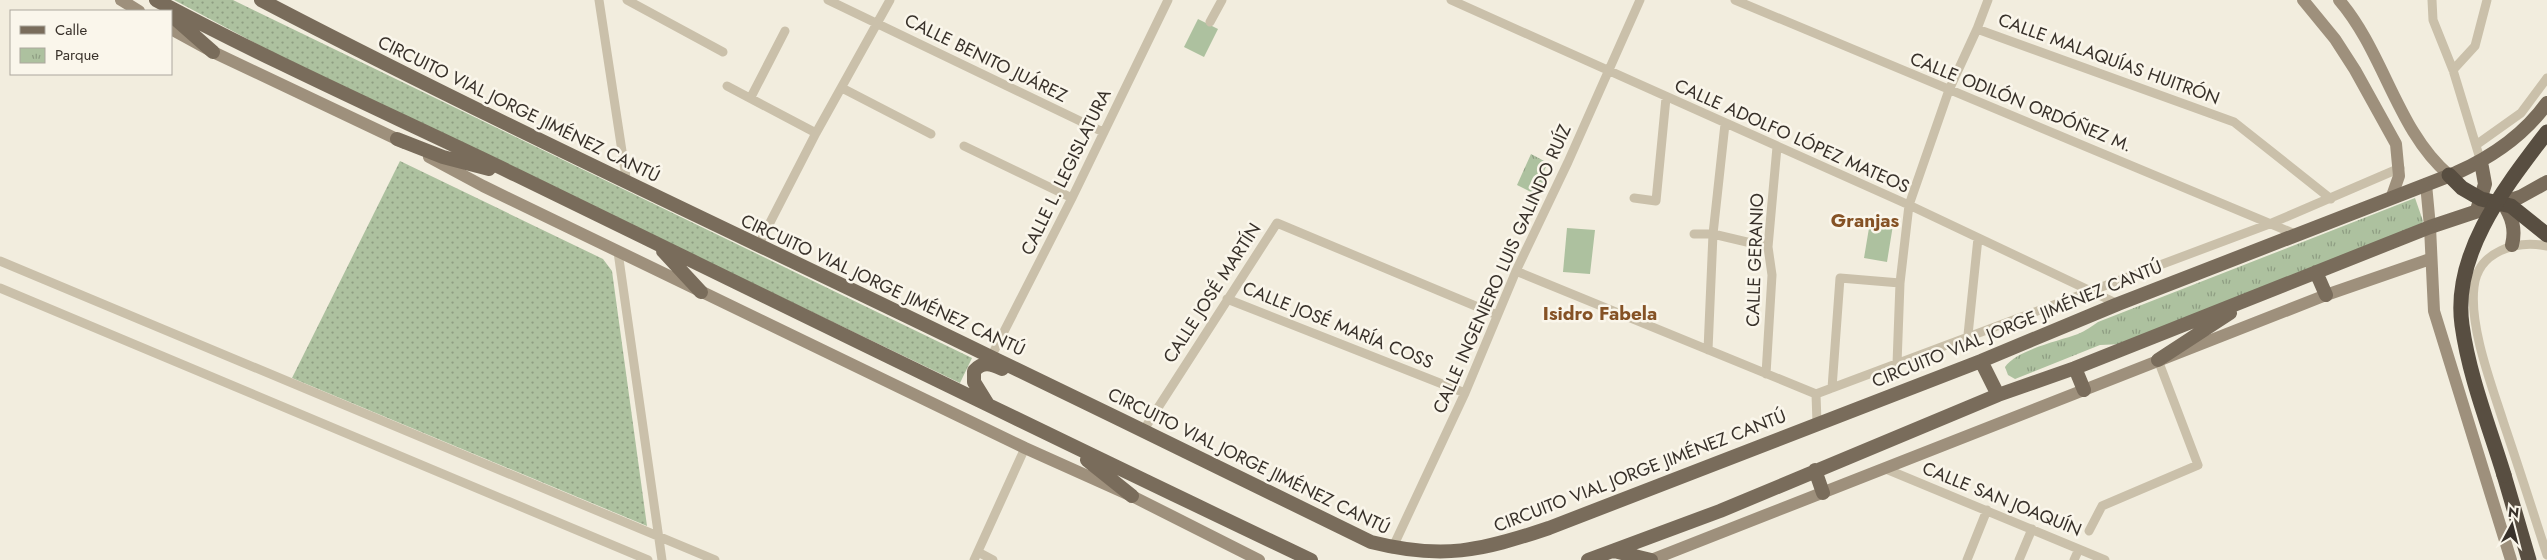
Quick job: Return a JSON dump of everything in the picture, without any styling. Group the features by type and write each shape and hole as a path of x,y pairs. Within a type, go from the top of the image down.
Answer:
{"highway":[{"path":"2529,560 2471,366 2462,324 2463,288 2470,258 2489,216 2516,173 2547,132"},
{"path":"2449,175 2478,206 2503,203 2511,206 2547,235"}],"main road":[{"path":"155,0 166,10"},
{"path":"155,0 245,47 515,175 987,403 1069,445 1311,560"},
{"name":"CIRCUITO VIAL JORGE JIMÉNEZ CANTÚ","path":"261,0 403,74 627,184 991,357 1371,542 1392,550 1417,555 1442,556 1484,550 1549,528 1981,361 2118,304 2449,175 2481,162 2504,146 2525,128 2547,103"},
{"path":"172,16 213,52"},
{"path":"397,139 443,157 515,175"},
{"path":"1588,560 1720,511 1998,395 2075,368 2430,227 2478,206 2485,184 2481,162"},
{"path":"2512,245 2514,229 2510,215 2503,203 2547,182"},
{"path":"658,245 701,292"},
{"path":"2316,272 2326,295"},
{"path":"2158,360 2256,296"},
{"path":"1981,361 1998,395"},
{"path":"987,403 978,391 973,376 978,366 986,364 1077,405 1092,406"},
{"path":"2075,368 2084,390"},
{"path":"1069,445 1132,496"},
{"path":"1815,470 1823,493"},
{"path":"1614,551 1651,560"}],"street":[{"path":"121,0 137,10"},
{"path":"599,0 627,184"},
{"path":"626,0 723,52"},
{"name":"CALLE BENITO JUÁREZ","path":"828,0 1103,132"},
{"path":"758,246 816,133 890,0"},
{"name":"CALLE L. LEGISLATURA","path":"991,357 1072,198 1168,0"},
{"path":"1210,22 1222,0"},
{"name":"CALLE ADOLFO LÓPEZ MATEOS","path":"1451,0 1609,73 1908,205 2118,304"},
{"name":"CALLE INGENIERO LUIS GALINDO RUÍZ","path":"1392,550 1465,393 1516,271 1609,73 1640,0"},
{"name":"CALLE ODILÓN ORDÓÑEZ M.","path":"1735,0 1756,4 1949,90 2295,234"},
{"path":"1977,29 1988,0"},
{"path":"2303,0 2331,33 2355,70 2396,144 2400,168 2398,183 2392,196"},
{"path":"2339,0 2374,52 2426,154 2449,175"},
{"path":"2432,0 2433,20 2453,70 2481,162"},
{"path":"2453,70 2475,46 2488,0"},
{"name":"CALLE MALAQUÍAS HUITRÓN","path":"1897,364 1900,283 1908,205 1949,90 1977,29 2234,122 2331,199"},
{"path":"172,30 213,52 397,139 483,186 618,252 1025,448 1132,496 1259,560"},
{"path":"751,97 785,31"},
{"path":"2476,145 2521,113 2547,78"},
{"path":"727,86 816,133"},
{"path":"842,88 931,134"},
{"path":"1634,198 1656,201 1666,98"},
{"path":"1708,350 1713,234 1725,124"},
{"path":"2396,144 2416,134"},
{"path":"964,146 1072,198"},
{"name":"CALLE GERANIO","path":"1766,374 1772,275 1768,247 1777,147"},
{"path":"1516,271 1816,394 1968,335 2272,223 2400,168"},
{"path":"2426,184 2434,311 2511,560"},
{"name":"CALLE JOSÉ MARTÍN","path":"1142,431 1277,223 1497,315"},
{"path":"1694,234 1713,234 1768,247"},
{"path":"1968,335 1978,238"},
{"path":"2547,246 2531,243 2512,245 2496,252 2483,264 2474,287 2474,306 2481,348 2547,555"},
{"path":"618,252 662,560"},
{"path":"1651,560 2326,295 2430,259"},
{"path":"0,261 715,560"},
{"path":"1832,388 1840,278 1900,283"},
{"path":"0,288 648,560"},
{"name":"CALLE JOSÉ MARÍA COSS","path":"1228,299 1465,393"},
{"path":"2089,530 2102,506 2198,465 2158,360"},
{"path":"1816,394 1817,423"},
{"path":"993,560 976,556 1025,448"},
{"name":"CALLE SAN JOAQUÍN","path":"1886,469 2105,560"},
{"path":"1967,560 1987,510"},
{"path":"2019,560 2032,529"},
{"path":"2074,560 2079,549"}],"green space":[{"path":"174,0 233,0 972,358 960,383 274,53"},
{"path":"1198,19 1218,29 1204,57 1184,47"},
{"path":"1531,154 1548,163 1541,177 1548,181 1539,196 1517,185"},
{"path":"400,161 603,259 612,271 647,526 292,378"},
{"path":"2415,198 2423,221 2421,226 2123,344 2100,345 2015,379 2008,375 2005,367 2018,356 2028,351 2078,334 2098,322"},
{"path":"1870,222 1893,225 1887,262 1864,258"},
{"path":"1567,228 1595,230 1590,274 1563,272"}],"district":[{"name":"Granjas","path":"1865,220"},
{"name":"Isidro Fabela","path":"1600,313"}]}
